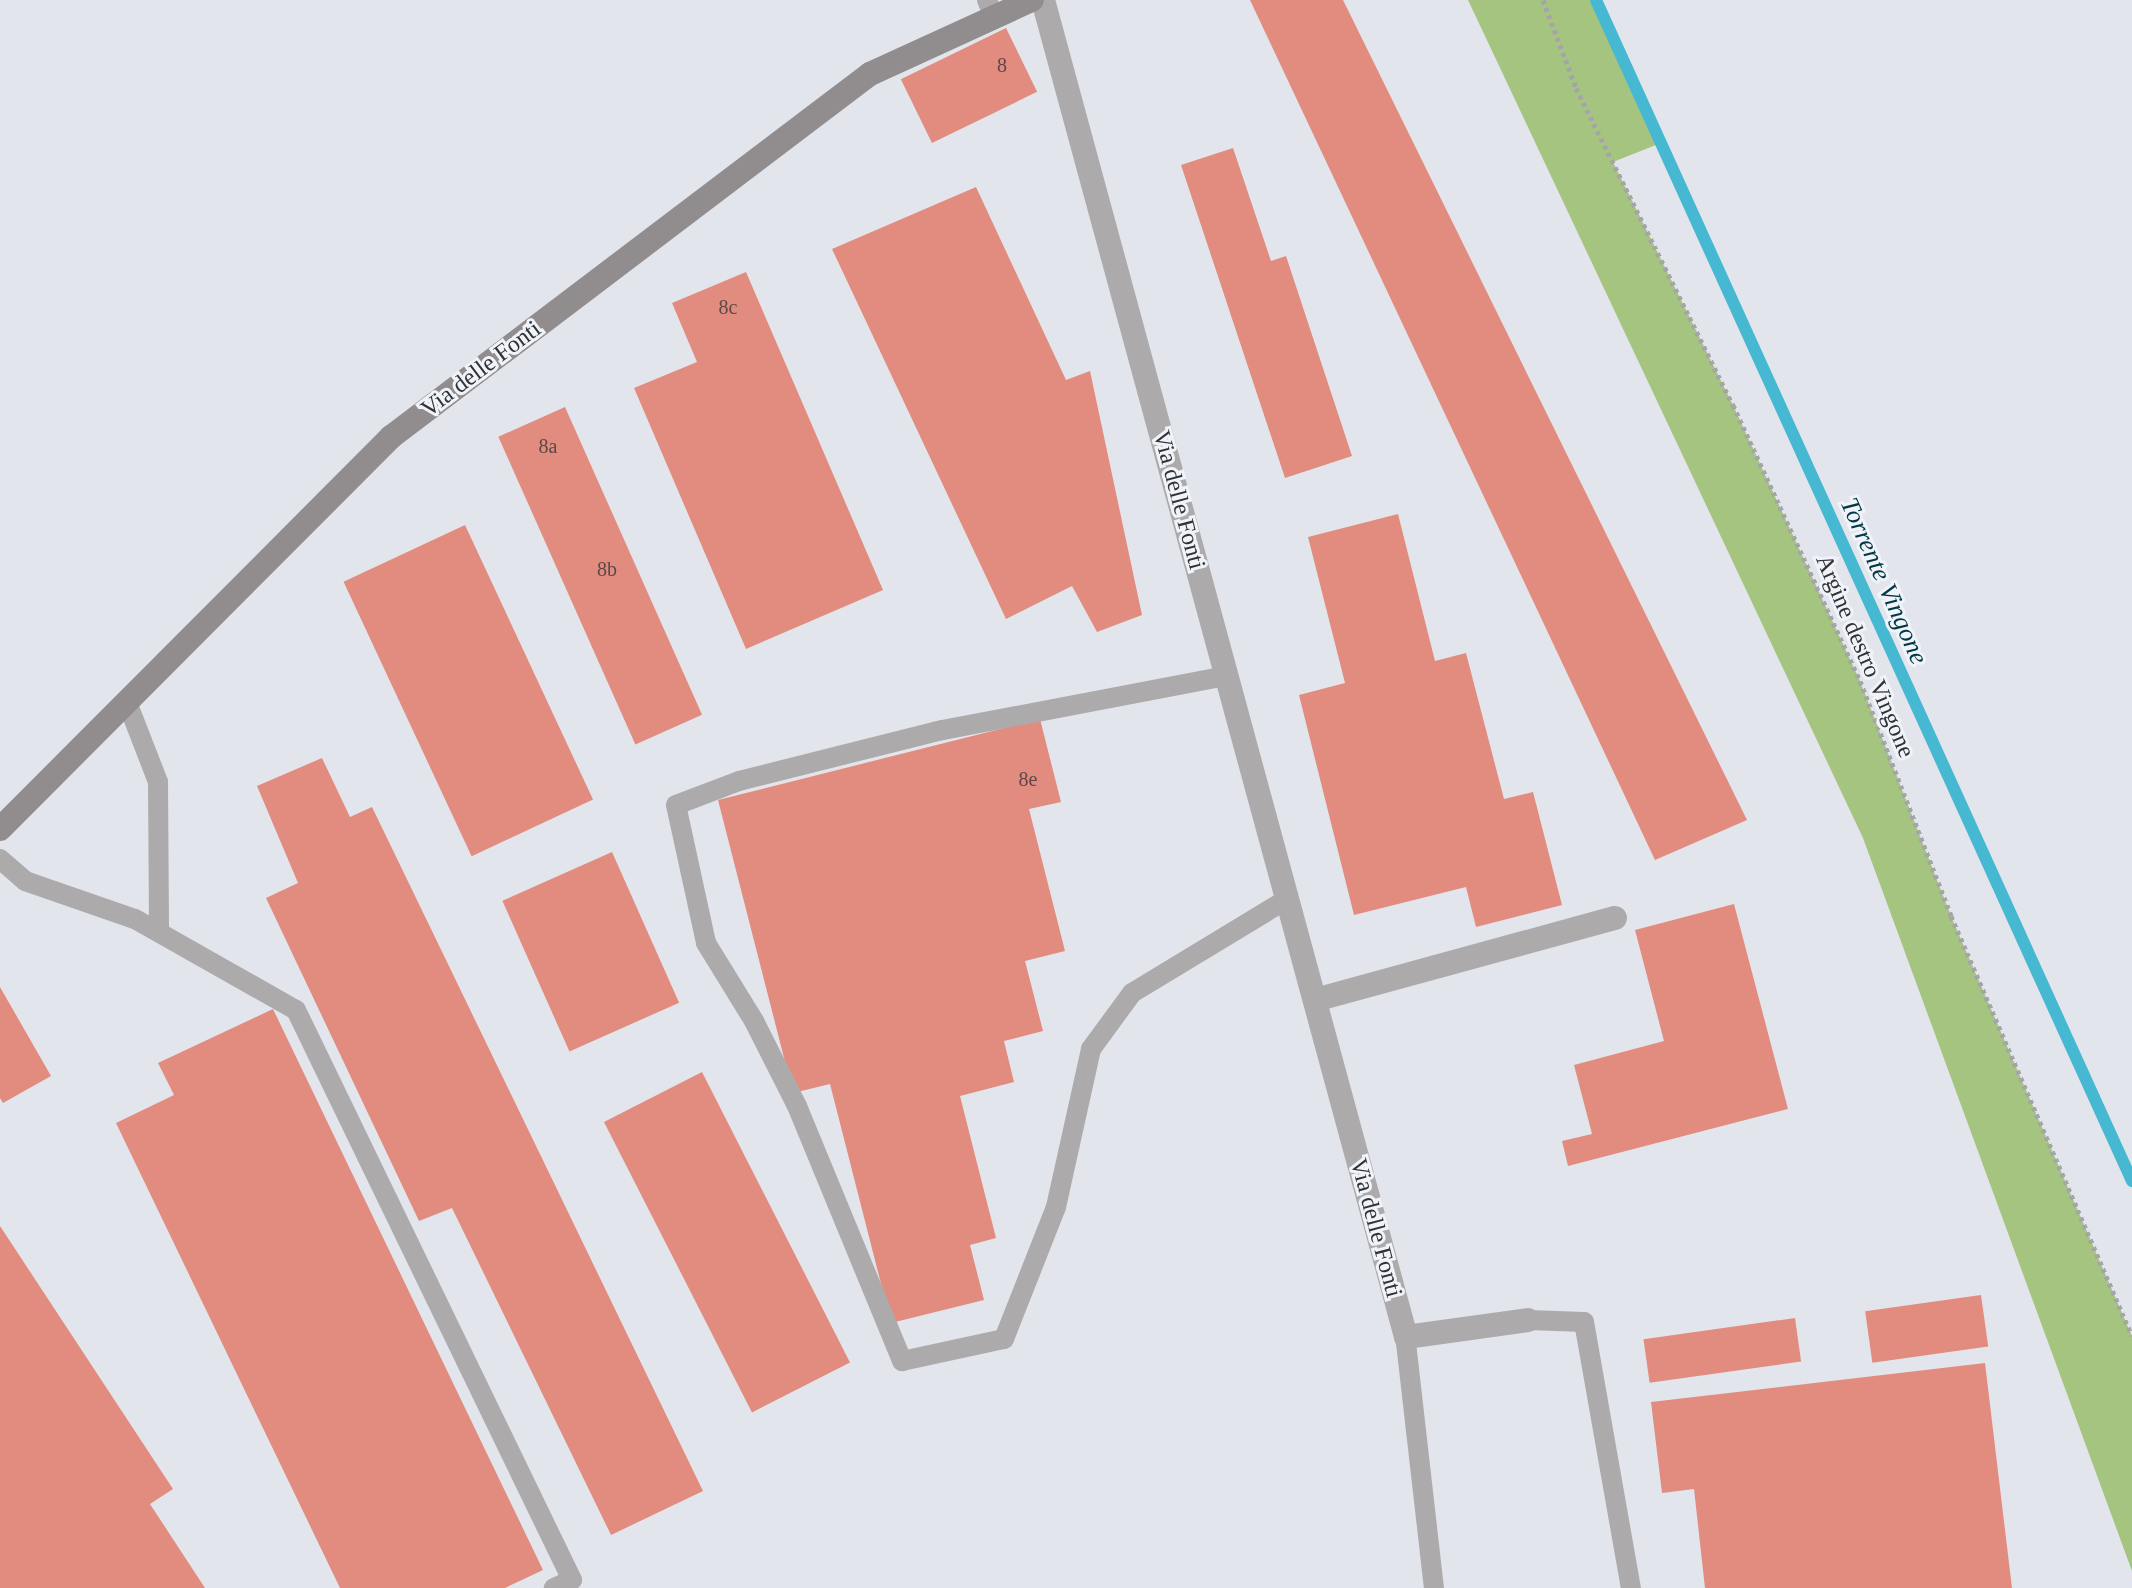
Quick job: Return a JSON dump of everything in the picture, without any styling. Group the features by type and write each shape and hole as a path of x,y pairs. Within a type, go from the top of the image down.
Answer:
{"street":[{"name":"Via delle Fonti","path":"0,829 391,437 870,74 991,8 1032,0"},
{"name":"Via delle Fonti","path":"1043,0 1405,1334"},
{"path":"1315,1000 1615,918"},
{"path":"1405,1334 1528,1320"}],"lane":[{"path":"1226,676 942,730 739,781 676,805 706,943 754,1021 797,1106 902,1361 1004,1339 1056,1207 1091,1049 1132,993 1287,899"},
{"path":"127,702 158,782 159,932"},
{"path":"0,859 25,881 159,932 296,1010 572,1580 554,1588"},
{"path":"1528,1320 1584,1322 1631,1588"},
{"path":"1405,1334 1434,1588"}],"path":[{"name":"Argine destro Vingone","path":"1543,0 1576,88 1733,405 1860,681 1951,916 2132,1336"}],"green space":[{"path":"1468,0 1596,0 1661,143 1613,162 1733,405 1860,681 1951,916 2132,1336 2132,1571 1863,838"}],"building":[{"path":"1250,0 1343,0 1747,820 1655,860"},
{"path":"1006,28 1037,92 932,143 901,79"},
{"path":"1233,148 1271,261 1286,256 1352,456 1285,478 1181,165"},
{"path":"976,187 1066,380 1090,371 1142,615 1097,632 1072,586 1006,619 832,249"},
{"path":"746,272 883,590 746,649 634,388 697,362 672,303"},
{"path":"565,407 702,715 635,745 498,437"},
{"path":"1398,514 1435,661 1466,653 1504,799 1533,792 1562,905 1476,927 1466,887 1354,915 1299,695 1345,683 1308,537"},
{"path":"465,525 593,800 472,856 344,582"},
{"path":"1040,719 1061,802 1029,809 1065,951 1025,961 1043,1031 1004,1041 1014,1082 960,1096 996,1238 970,1245 984,1300 891,1323 830,1084 793,1093 718,800"},
{"path":"322,758 350,817 372,807 703,1491 611,1535 452,1208 419,1221 266,898 298,883 257,786"},
{"path":"612,852 679,1003 569,1052 502,901"},
{"path":"1734,904 1788,1109 1568,1166 1562,1141 1592,1134 1574,1065 1664,1041 1635,930"},
{"path":"0,987 51,1076 3,1103 0,1098"},
{"path":"273,1009 543,1570 505,1588 340,1588 116,1123 174,1095 158,1063"},
{"path":"702,1072 850,1362 752,1412 604,1122"},
{"path":"0,1226 173,1489 150,1504 205,1588 0,1588"},
{"path":"1981,1295 1988,1346 1872,1363 1865,1311"},
{"path":"1795,1318 1801,1362 1650,1383 1643,1339"},
{"path":"1985,1363 2012,1588 1705,1588 1694,1489 1662,1493 1651,1402"}],"waterway":[{"name":"Torrente Vingone","path":"1596,0 2132,1181"}]}
